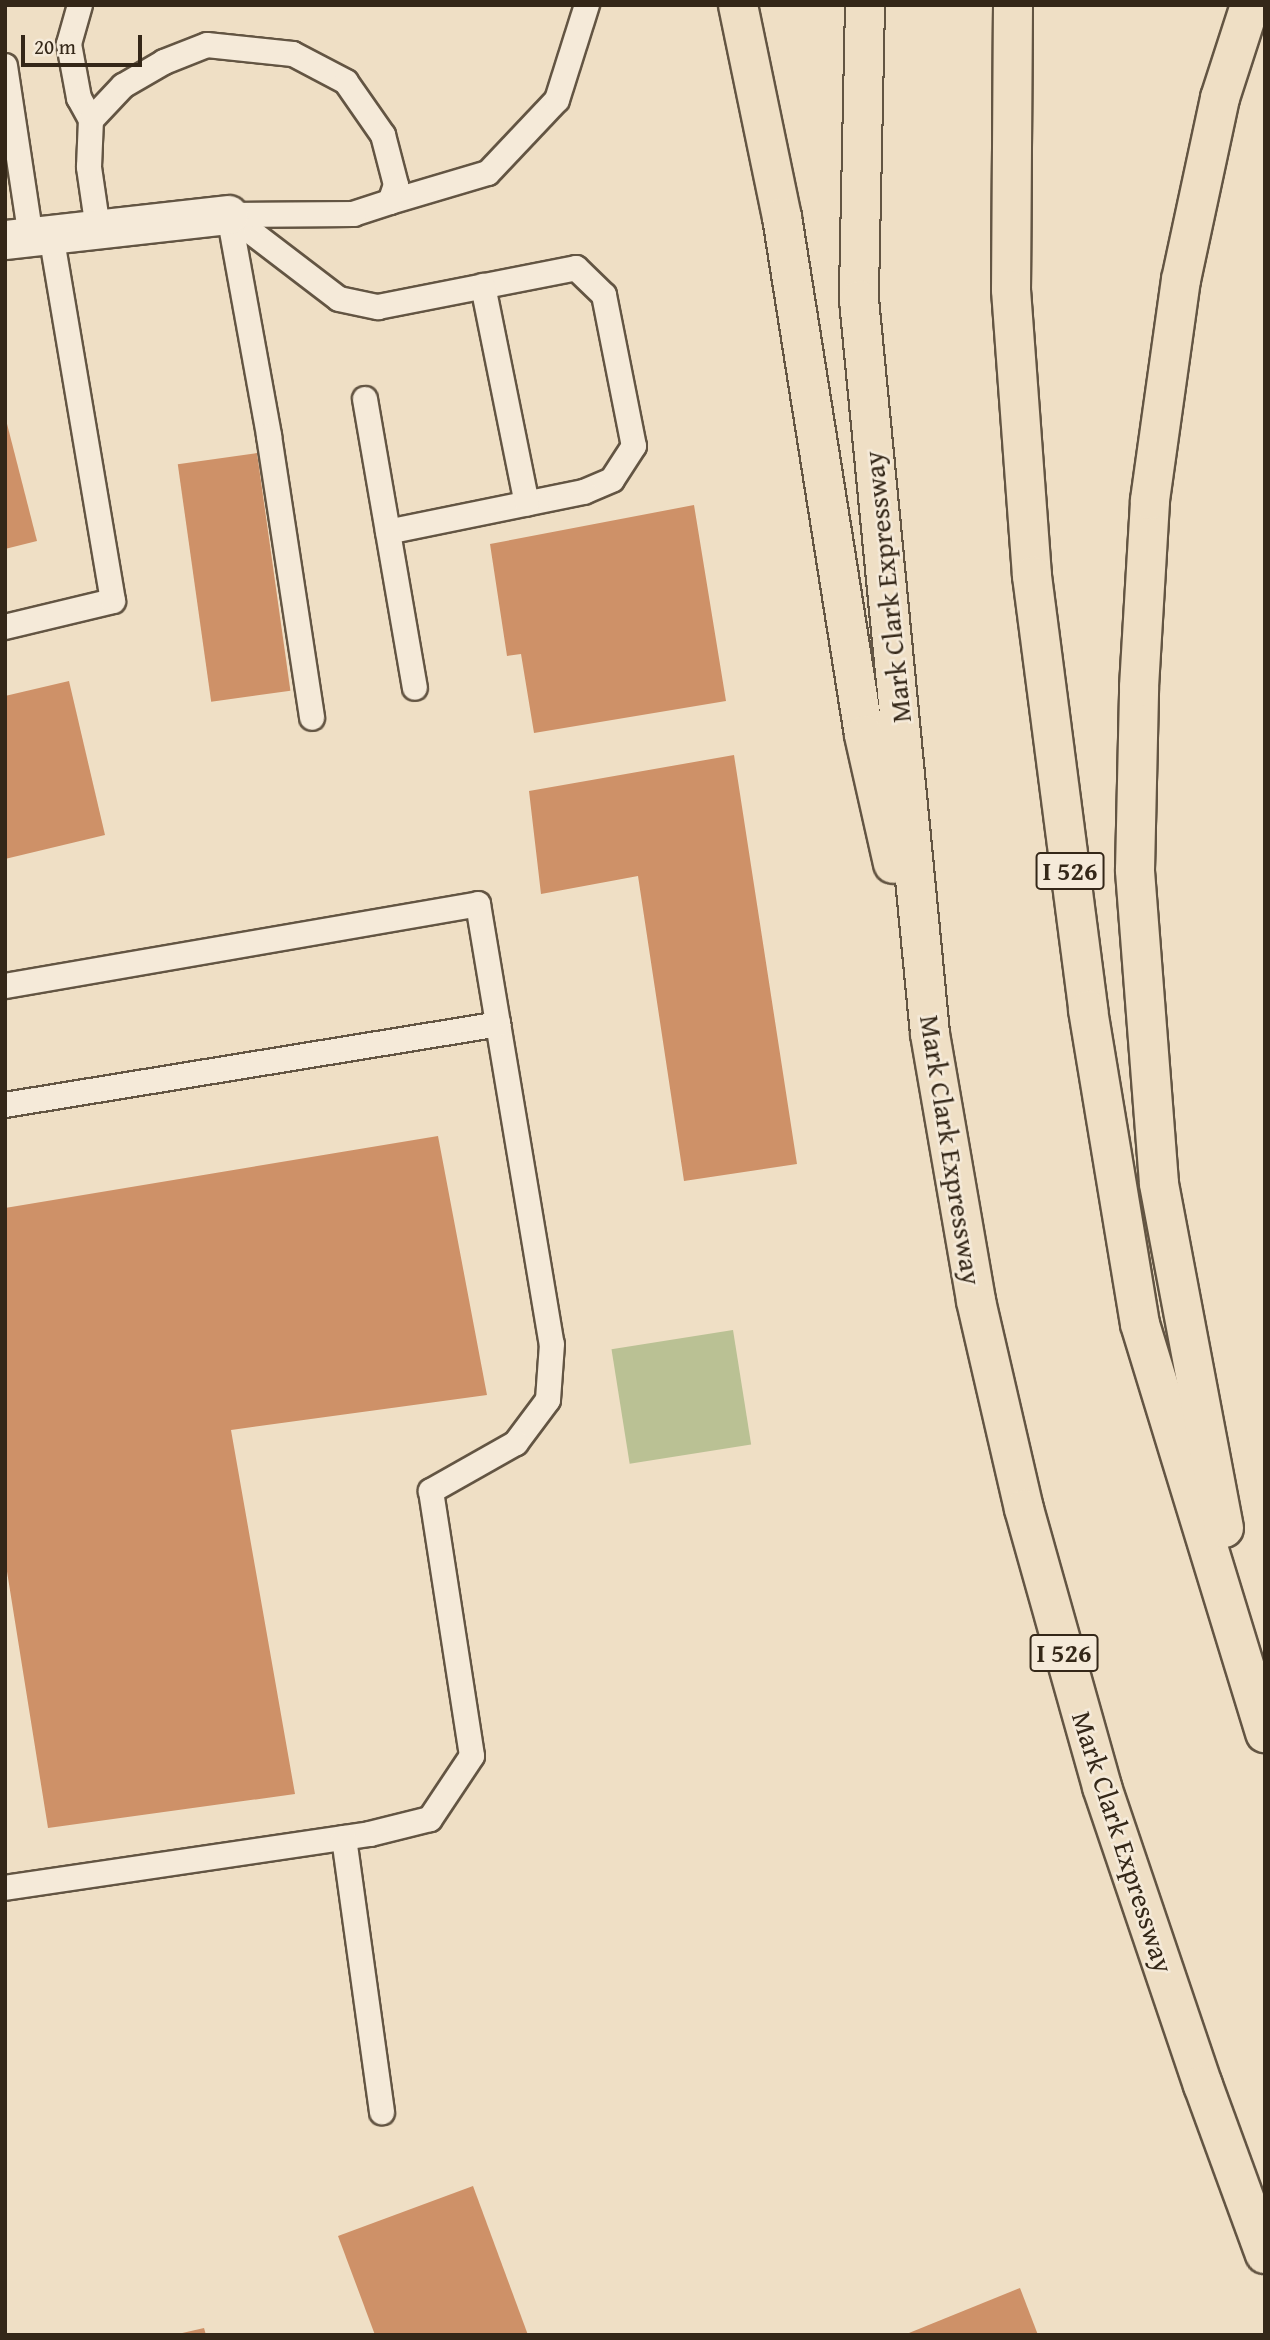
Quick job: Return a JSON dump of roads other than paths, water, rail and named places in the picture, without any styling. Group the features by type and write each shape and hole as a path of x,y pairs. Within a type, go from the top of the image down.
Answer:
{"highway":[{"path":"738,5 782,217 864,735 930,1034"},
{"name":"Mark Clark Expressway","path":"865,5 859,300 930,1034 976,1301 1024,1509 1102,1787 1203,2085 1265,2254"},
{"name":"I 526","path":"1013,5 1011,290 1031,576 1088,1010 1139,1324 1262,1724"},
{"path":"1250,5 1220,97 1181,280 1150,500 1139,687 1135,870 1159,1183 1262,1724"}],"street":[{"path":"29,237 229,215"}],"lane":[{"path":"80,5 69,44 79,98 91,120 89,167 98,229"},
{"path":"229,215 354,214 488,173 557,100 587,5"},
{"path":"91,120 123,86 164,62 207,45 293,54 346,82 383,135 396,185 390,202"},
{"path":"5,66 29,237 113,601 5,627"},
{"path":"229,215 339,299 378,307 576,268 604,295 635,446 611,480 584,492 388,532"},
{"path":"229,215 269,436 312,718"},
{"path":"483,286 527,504"},
{"path":"365,399 415,688"},
{"path":"5,986 478,904 552,1343 548,1400 516,1443 431,1491 472,1756 430,1819 344,1838 5,1888"},
{"path":"5,1105 498,1024"},
{"path":"344,1838 382,2112"}]}
